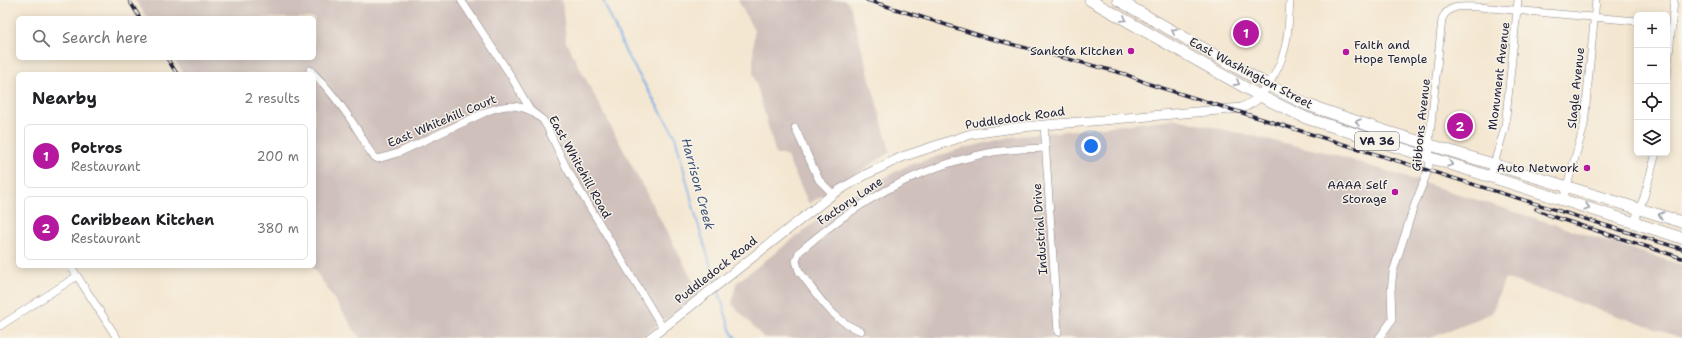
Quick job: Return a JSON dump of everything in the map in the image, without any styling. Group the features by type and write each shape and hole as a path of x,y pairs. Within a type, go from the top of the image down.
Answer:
{"highway":[{"name":"East Washington Street","path":"1118,0 1268,85 1320,109 1682,222"},
{"name":"East Washington Street","path":"1097,2 1260,96 1306,118 1682,238"}],"main road":[{"name":"Puddledock Road","path":"650,338 833,194 880,166 927,147 971,134 1044,125 1232,109 1248,105 1260,96 1268,85"}],"street":[{"name":"East Whitehill Road","path":"461,0 509,73 531,111 543,120 582,196 663,328"},
{"path":"1268,85 1281,64 1284,55 1290,0"},
{"name":"Monument Avenue","path":"1490,177 1507,113 1518,0"},
{"name":"Slagle Avenue","path":"1563,200 1584,126 1596,0"},
{"path":"1670,19 1674,0"},
{"name":"Gibbons Avenue","path":"1379,338 1392,320 1391,291 1393,272 1413,209 1426,179 1430,158 1430,144 1442,19 1447,10 1452,8 1479,8 1517,10 1634,21"},
{"name":"East Whitehill Court","path":"316,76 327,87 352,120 372,154 378,159 398,153 488,111 502,106 515,105 531,111"},
{"name":"Industrial Drive","path":"1044,125 1058,332"},
{"path":"795,128 819,180 833,194"},
{"name":"Factory Lane","path":"861,331 851,328 840,321 799,271 796,261 799,252 864,202 908,178 954,162 989,153 1045,148"},
{"path":"1634,222 1655,156"},
{"path":"72,268 117,338"},
{"path":"0,326 77,276"}],"shaded area":[{"path":"135,0 562,0 566,42 700,294 640,338 360,338 313,268 316,268 316,72 183,72 175,60 316,60 316,16 146,16"},
{"path":"738,0 845,0 850,5 890,152 809,204 786,155 776,155 753,72 754,31"},
{"path":"1176,119 1333,154 1682,265 1682,338 1505,278 1492,313 1431,338 764,338 732,304 736,283 845,199 904,167 960,149 1010,137"}],"waterway":[{"name":"Harrison Creek","path":"603,0 626,53 675,136 696,217 716,283"},
{"name":"Harrison Creek","path":"718,289 731,332 736,338"}],"railway":[{"path":"129,0 139,16"},
{"path":"867,0 988,38 1125,74 1149,84 1682,249"},
{"path":"168,60 176,72"},
{"path":"1536,209 1551,216 1682,258"}],"place":[{"name":"Potros","path":"1246,33"},
{"name":"Sankofa Kitchen","path":"1131,51"},
{"name":"Faith and Hope Temple","path":"1346,52"},
{"name":"Caribbean Kitchen","path":"1460,126"},
{"name":"Auto Network","path":"1587,168"},
{"name":"AAAA Self Storage","path":"1395,192"}]}
